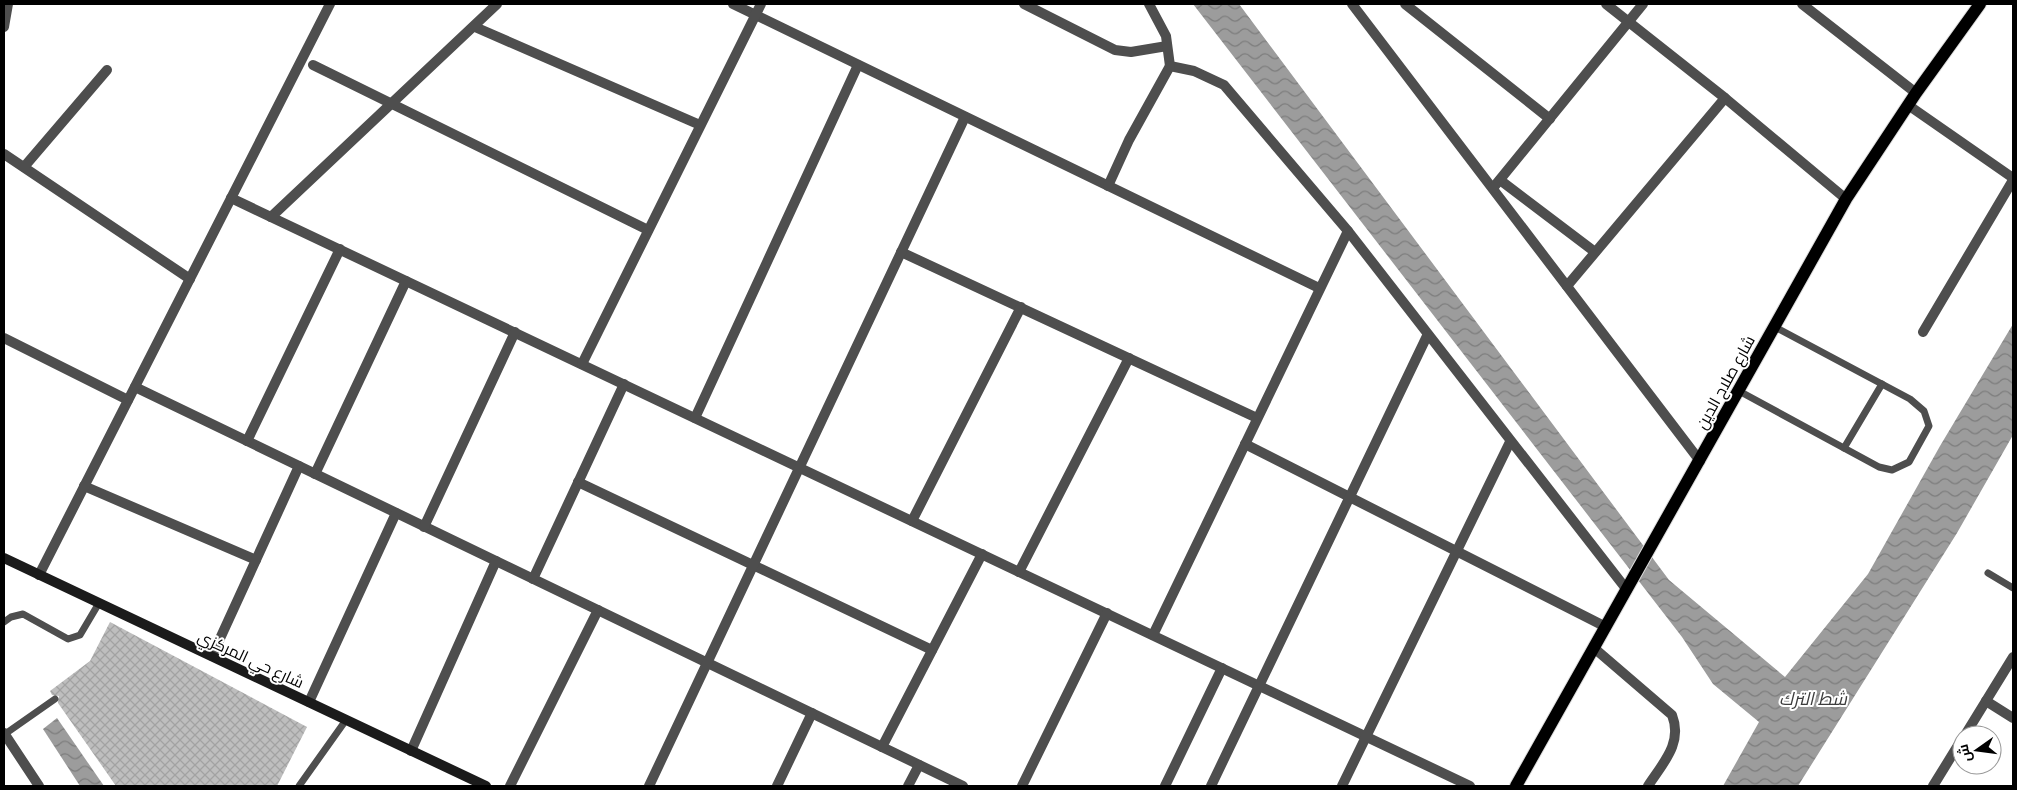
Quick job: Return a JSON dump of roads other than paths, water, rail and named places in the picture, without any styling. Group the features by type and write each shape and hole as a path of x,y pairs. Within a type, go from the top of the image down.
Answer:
{"main road":[{"name":"شارع صلاح الدين","path":"1516,786 1846,199 1916,93 1980,4"},
{"name":"شارع حي المركزي","path":"4,558 486,786"}],"street":[{"path":"4,27 8,4"},
{"path":"39,574 330,4"},
{"path":"271,217 392,106 497,4"},
{"path":"733,4 1319,288"},
{"path":"582,364 761,4"},
{"path":"1024,4 1114,50 1131,52 1167,46"},
{"path":"1108,186 1129,140 1170,66 1166,36 1149,4"},
{"path":"1352,4 1700,461"},
{"path":"1405,4 1550,119"},
{"path":"1606,4 1725,98 1846,199"},
{"path":"1493,188 1643,4"},
{"path":"1802,4 1916,93"},
{"path":"475,27 700,125"},
{"path":"313,65 392,106 648,230"},
{"path":"695,418 858,66"},
{"path":"1170,66 1194,71 1224,85 1348,231 1427,336 1627,590"},
{"path":"24,167 107,70"},
{"path":"1567,286 1725,98"},
{"path":"1908,105 2013,179 1923,332"},
{"path":"649,786 965,117"},
{"path":"4,154 190,279"},
{"path":"1500,180 1595,252"},
{"path":"231,198 1470,786"},
{"path":"1153,635 1348,231"},
{"path":"247,442 340,249"},
{"path":"901,252 1021,306 1257,418"},
{"path":"315,474 406,281"},
{"path":"912,521 1021,306"},
{"path":"424,527 515,332"},
{"path":"1211,786 1427,336"},
{"path":"5,342 128,400"},
{"path":"1019,572 1129,358"},
{"path":"533,579 624,384"},
{"path":"135,387 964,786"},
{"path":"1342,786 1510,442"},
{"path":"1245,444 1606,627"},
{"path":"212,656 299,466"},
{"path":"578,482 932,650"},
{"path":"84,486 256,560"},
{"path":"308,702 396,513"},
{"path":"882,747 982,554"},
{"path":"411,751 496,561"},
{"path":"510,786 598,610"},
{"path":"1022,786 1107,613"},
{"path":"1594,648 1672,715 1678,728 1674,745 1648,786"},
{"path":"1971,725 2013,657"},
{"path":"1165,786 1222,668"},
{"path":"1986,701 2013,718"},
{"path":"777,786 812,714"},
{"path":"4,734 39,786"},
{"path":"1933,786 1952,756"},
{"path":"908,786 919,765"}],"lane":[{"path":"1739,390 1879,467 1892,470 1908,462 1929,426 1924,410 1910,399 1774,327"},
{"path":"1844,448 1882,384"},
{"path":"1988,573 2013,588"},
{"path":"4,622 11,617 23,614 68,639 80,635 99,603"},
{"path":"4,734 55,699"},
{"path":"299,786 346,720"}],"water":[{"name":"شط الترك","path":"1193,4 1239,4 1669,580 1785,677 1868,574 1940,446 2013,324 2013,435 1957,533 1798,786 1723,786 1759,722 1713,684 1682,637"},
{"path":"57,718 104,786 80,786 43,729"}]}
